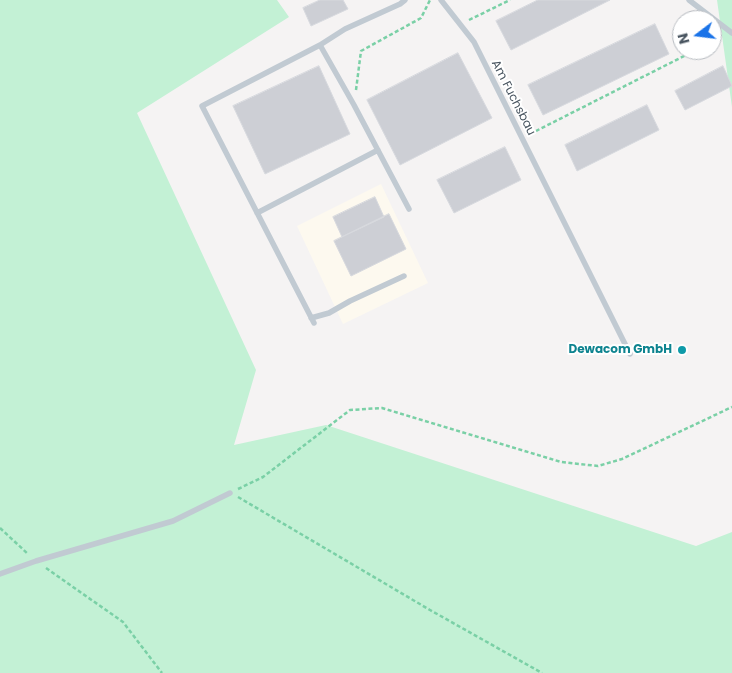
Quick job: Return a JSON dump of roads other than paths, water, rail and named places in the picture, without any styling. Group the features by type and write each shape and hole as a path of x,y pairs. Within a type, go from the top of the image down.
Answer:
{"lane":[{"path":"404,276 312,321 202,106 320,45 345,29 405,0"},
{"name":"Am Fuchsbau","path":"440,0 474,42 630,354"},
{"path":"689,0 732,33"},
{"path":"320,45 409,209"},
{"path":"257,213 378,150"},
{"path":"0,574 36,561 173,521 230,493"}],"place":[{"name":"Dewacom GmbH","path":"682,350"}]}
